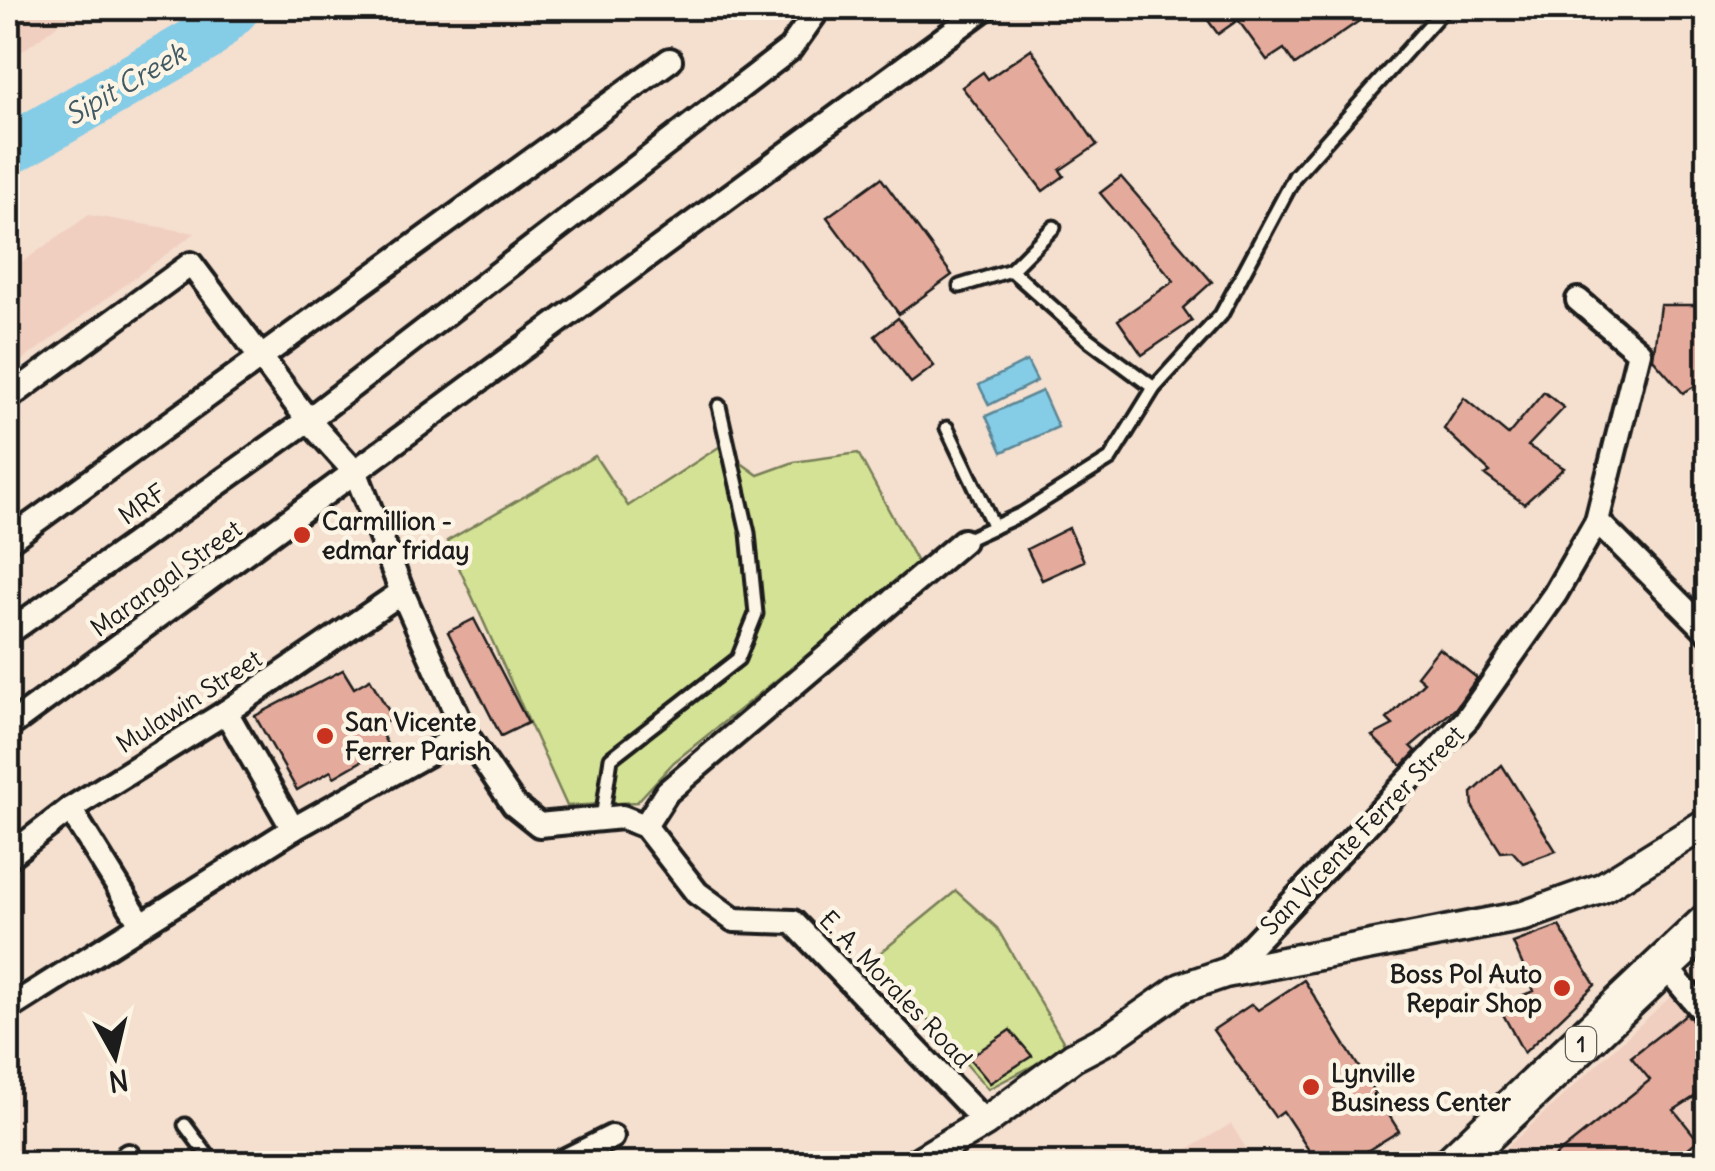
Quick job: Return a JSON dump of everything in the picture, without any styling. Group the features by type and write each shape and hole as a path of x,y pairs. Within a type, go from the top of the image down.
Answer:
{"highway":[{"name":"1","path":"1453,1164 1708,922"}],"street":[{"name":"MRF","path":"8,633 308,420 790,49 819,8"},
{"name":"Marangal Street","path":"8,727 984,8"},
{"path":"8,541 670,60"},
{"path":"8,398 191,264 260,360 356,474 402,592 465,733 514,805 539,825 622,817 645,826 667,792 962,541"},
{"name":"San Vicente Ferrer Street","path":"915,1164 985,1122 1073,1057 1112,1038 1181,988 1225,973 1467,719 1555,594 1596,521 1639,352 1578,300"},
{"path":"1596,521 1708,632"},
{"name":"Mulawin Street","path":"8,857 70,808 226,712 402,592"},
{"path":"226,712 293,828"},
{"path":"8,1010 140,922 293,828 465,733"},
{"path":"70,808 140,922"},
{"path":"1225,973 1524,916 1602,888 1708,822"},
{"name":"E. A. Morales Road","path":"645,826 697,892 734,920 793,922 985,1122"},
{"path":"1665,966 1708,1017"},
{"path":"558,1164 612,1137"}],"lane":[{"path":"962,541 994,527 1110,459 1154,388 1221,314 1295,176 1445,8"},
{"path":"960,286 1012,270 1054,227"},
{"path":"1012,270 1088,339 1154,388"},
{"path":"602,819 610,758 738,659 756,614 748,533 719,406"},
{"path":"947,428 994,527"},
{"path":"184,1125 214,1164"}],"shaded area":[{"path":"8,8 79,8 8,62"},
{"path":"89,215 195,233 8,371 8,272"},
{"path":"1694,975 1707,993 1707,1163 1489,1164"},
{"path":"1231,1124 1255,1163 1184,1163 1178,1155"}],"green space":[{"path":"719,447 758,475 794,462 858,453 919,566 674,762 637,802 567,806 447,541 595,456 628,506"},
{"path":"956,891 997,928 1067,1048 988,1089 874,958"}],"water":[{"path":"1027,361 1037,381 989,405 979,385"},
{"path":"1042,391 1058,427 1002,452 986,416"}],"building":[{"path":"1199,8 1378,8 1295,65 1284,49 1267,60 1238,20 1218,34"},
{"path":"1031,49 1097,145 1060,170 1064,176 1043,191 962,87 983,72 988,79"},
{"path":"1121,177 1212,282 1183,308 1192,321 1142,355 1118,320 1174,281 1100,193"},
{"path":"881,178 952,275 899,314 827,217"},
{"path":"1660,305 1708,305 1708,378 1683,393 1653,359"},
{"path":"898,318 934,366 911,383 875,336"},
{"path":"1544,392 1564,408 1528,446 1564,468 1524,504 1485,475 1490,472 1444,429 1464,398 1508,435"},
{"path":"1069,528 1084,561 1042,580 1027,549"},
{"path":"474,619 528,723 501,736 448,632"},
{"path":"1439,648 1477,678 1455,709 1411,746 1416,751 1402,766 1372,736 1393,725 1387,719 1424,682 1417,676"},
{"name":"San Vicente Ferrer Parish","path":"343,670 354,688 370,679 393,718 378,727 388,746 334,777 331,771 297,790 255,716"},
{"path":"1502,765 1556,851 1523,863 1512,851 1501,852 1473,808 1472,793"},
{"name":"Boss Pol Auto Repair Shop","path":"1559,926 1595,985 1524,1053 1498,1005 1534,991 1513,943"},
{"name":"Lynville Business Center","path":"1304,980 1399,1131 1346,1164 1318,1164 1283,1111 1275,1117 1213,1030 1252,1004 1258,1010"},
{"path":"1686,1014 1708,1032 1708,1088 1674,1110 1698,1140 1669,1164 1545,1164 1650,1080 1631,1057"},
{"path":"1010,1030 1032,1056 990,1083 969,1058"}],"waterway":[{"name":"Sipit Creek","path":"8,151 205,37 235,8"}],"place":[{"name":"Carmillion - edmar friday","path":"302,535"},
{"name":"San Vicente Ferrer Parish","path":"325,736"},
{"name":"Boss Pol Auto Repair Shop","path":"1562,988"},
{"name":"Lynville Business Center","path":"1311,1087"}]}
